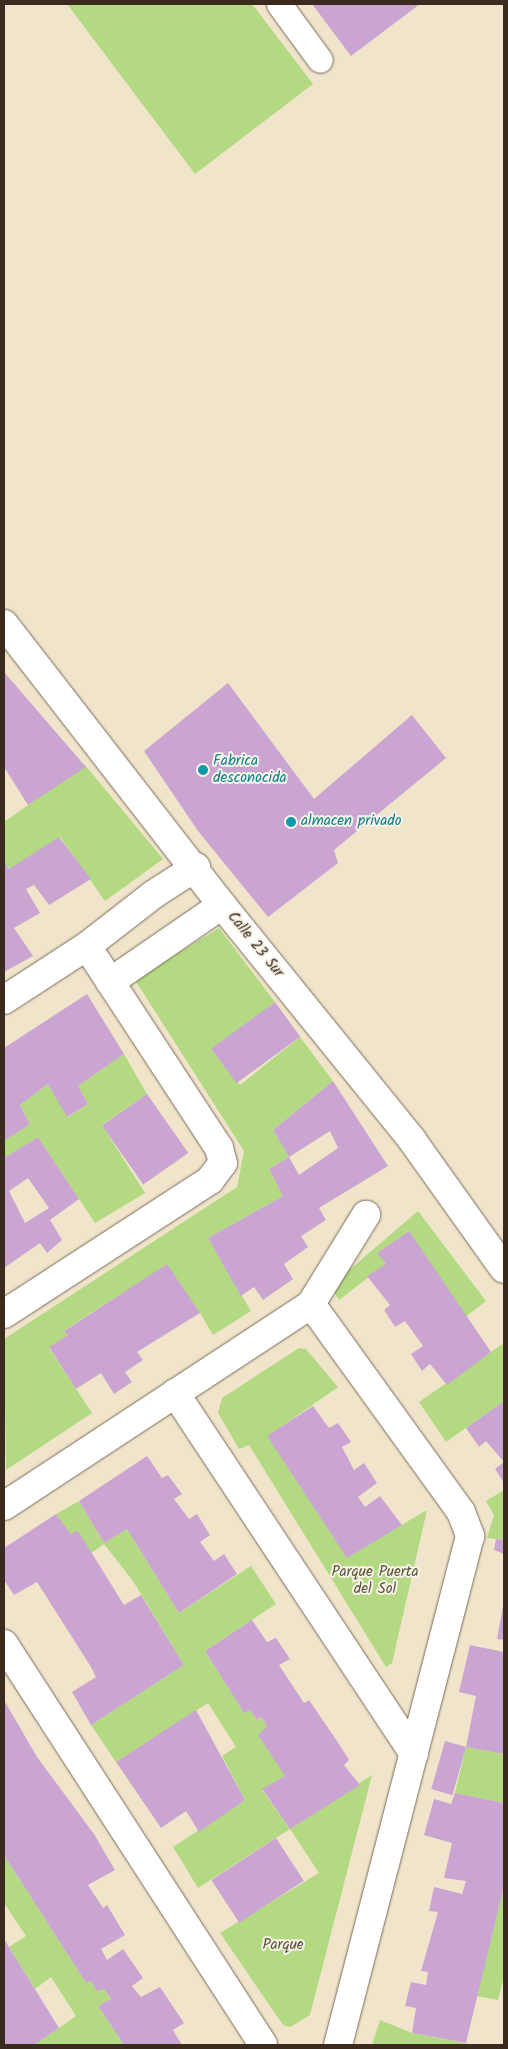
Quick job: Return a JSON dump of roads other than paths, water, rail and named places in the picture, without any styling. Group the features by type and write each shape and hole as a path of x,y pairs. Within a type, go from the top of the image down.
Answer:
{"street":[{"name":"Calle 23 Sur","path":"6,630 196,867 222,904 412,1140 504,1269"},
{"path":"4,1000 87,946 154,894 196,867"},
{"path":"110,982 222,904"},
{"path":"4,1314 210,1180 223,1163 219,1148 87,946"},
{"path":"4,1506 311,1304 366,1216"},
{"path":"311,1304 461,1512 470,1536 338,2045"},
{"path":"175,1393 414,1754"},
{"path":"4,1644 263,2045"}],"lane":[{"path":"279,4 320,60"}],"place":[{"name":"Fabrica desconocida","path":"203,770"},
{"name":"almacen privado","path":"291,822"}],"park label":[{"name":"Parque Puerta del Sol","path":"375,1580"},
{"name":"Parque","path":"283,1946"}]}
